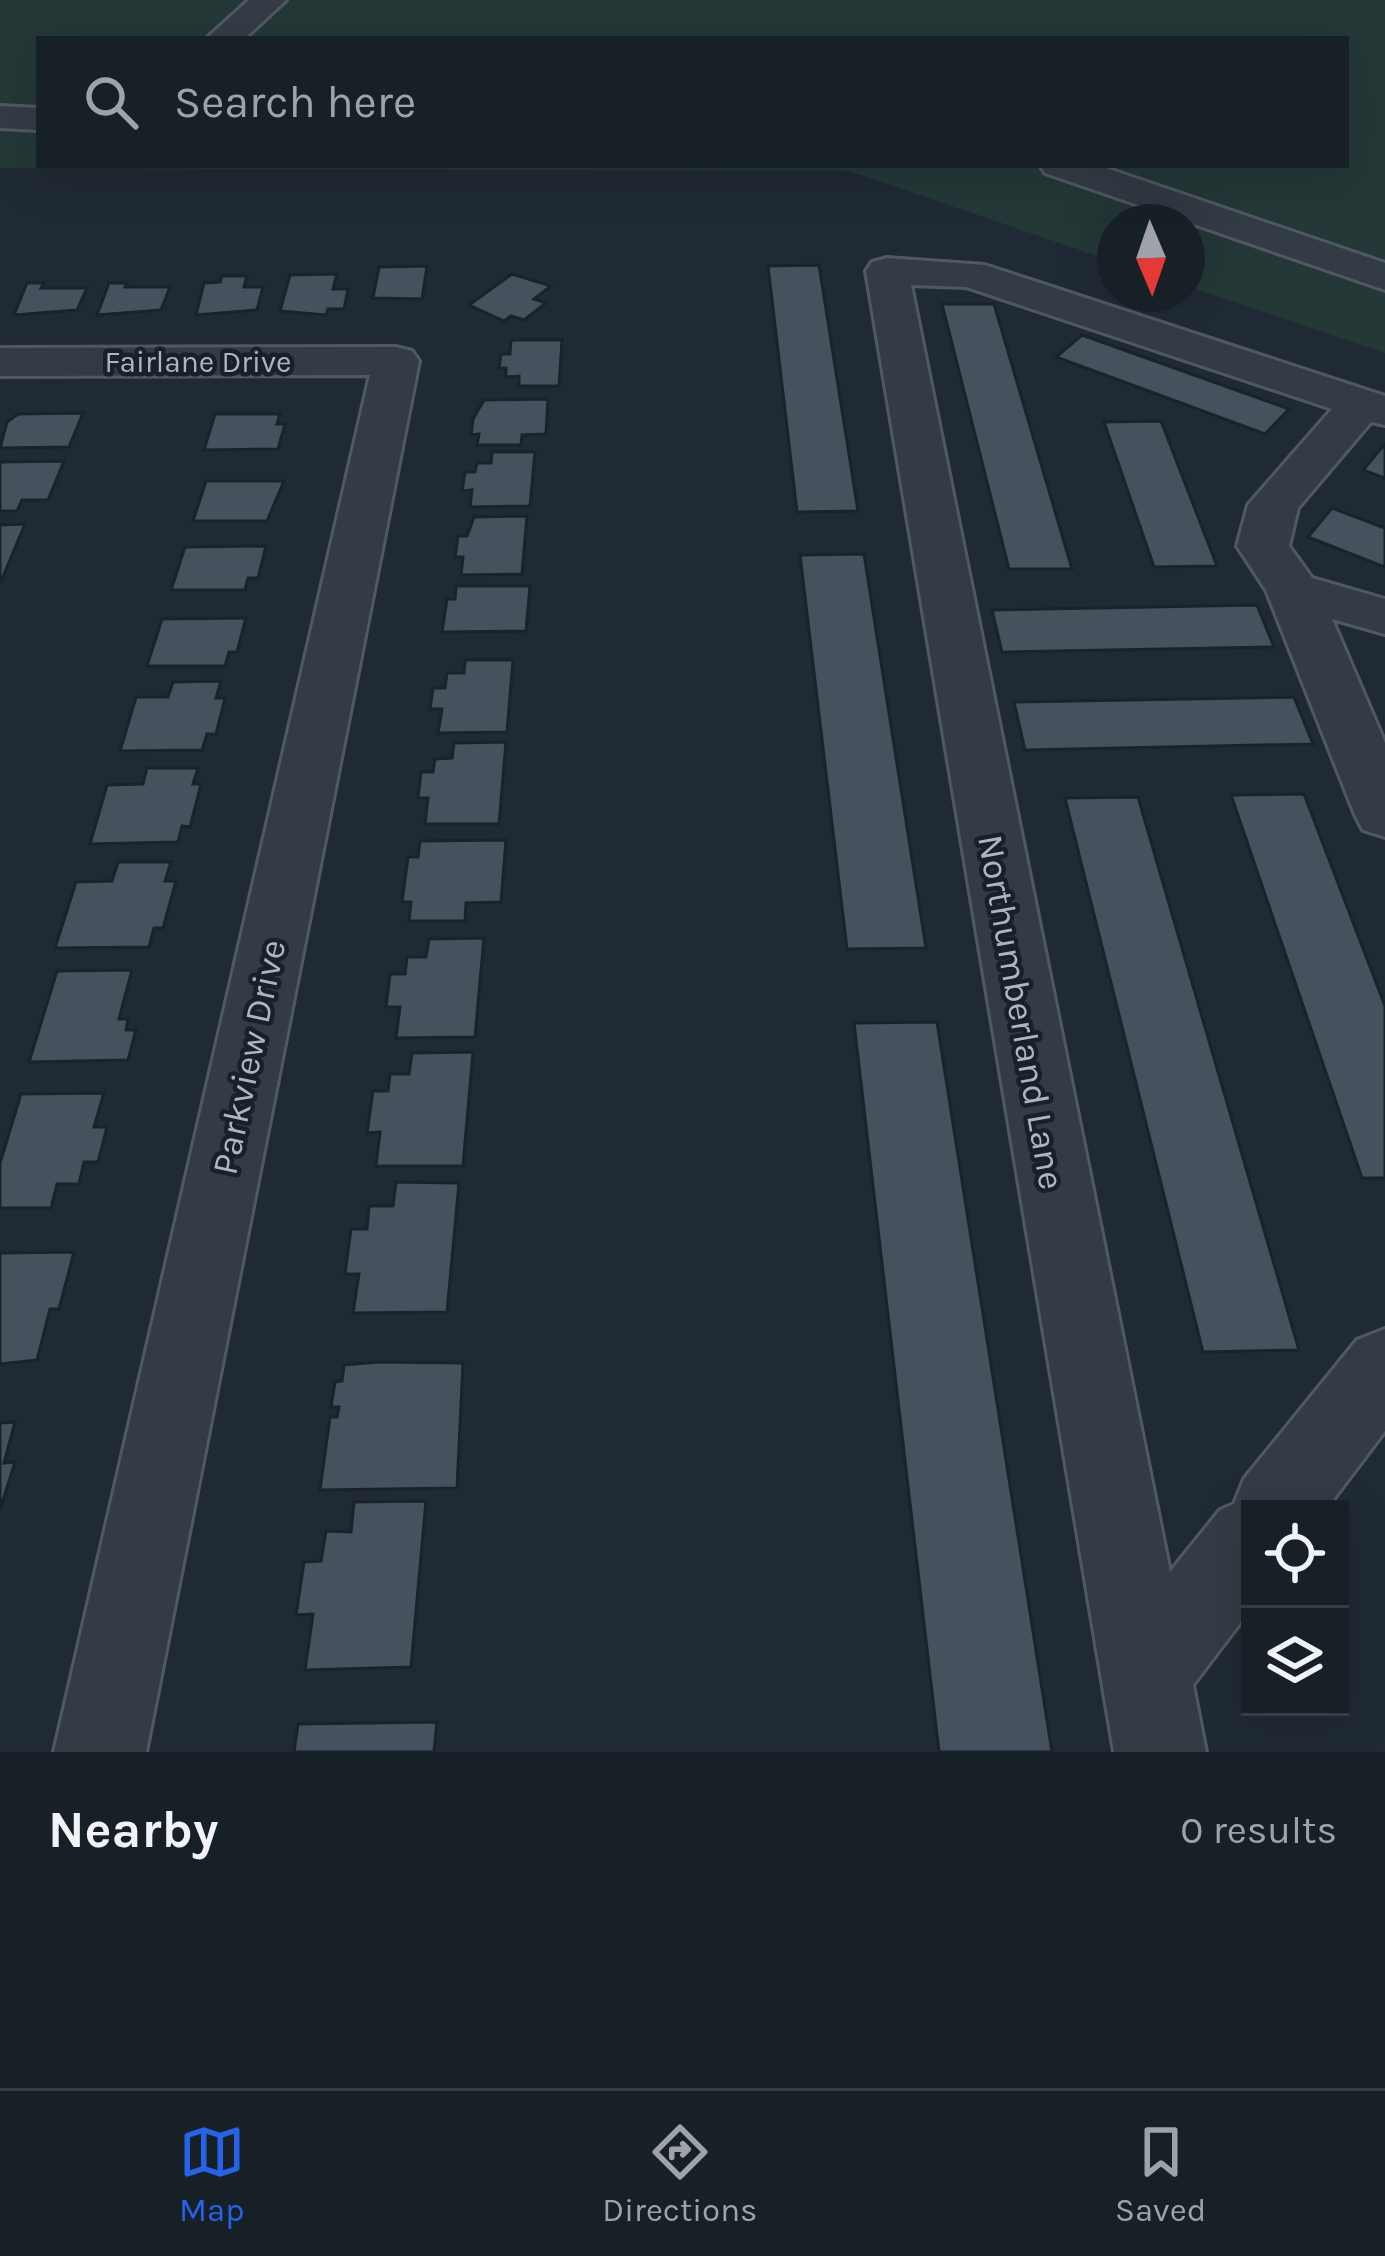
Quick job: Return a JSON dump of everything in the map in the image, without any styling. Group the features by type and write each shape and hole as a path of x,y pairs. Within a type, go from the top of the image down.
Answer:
{"street":[{"path":"227,36 269,0"},
{"path":"0,117 36,119"},
{"path":"1068,168 1385,277"},
{"name":"Northumberland Lane","path":"1152,1714 887,271 970,274 1374,407"},
{"name":"Fairlane Drive","path":"0,362 396,362"},
{"name":"Parkview Drive","path":"100,1752 396,362"},
{"path":"1374,407 1273,505 1263,546 1293,590 1385,815"},
{"path":"1293,590 1385,617"},
{"path":"1281,1500 1385,1367"},
{"path":"1152,1714 1241,1556"}],"green space":[{"path":"0,0 1385,0 1385,353 1205,292 1205,204 1097,204 1097,256 849,171 0,168"}],"building":[{"path":"819,265 858,511 797,512 768,266"},
{"path":"427,266 422,299 373,298 379,267"},
{"path":"337,274 333,289 348,289 344,309 328,309 326,315 280,311 290,275"},
{"path":"512,274 551,286 534,299 546,303 524,320 511,316 504,321 469,305"},
{"path":"222,276 247,276 244,287 263,287 257,310 196,315 204,283 220,282"},
{"path":"27,283 44,283 41,288 87,288 77,310 14,315"},
{"path":"109,283 170,287 161,310 97,315"},
{"path":"942,304 994,304 1072,569 1009,569"},
{"path":"1082,335 1289,409 1265,434 1056,357"},
{"path":"511,340 562,340 559,386 519,386 519,376 506,377 506,368 499,368 501,354 510,354"},
{"path":"548,399 546,434 522,435 521,445 477,445 479,434 471,435 473,419 484,400"},
{"path":"83,413 69,447 0,448 7,422 18,414"},
{"path":"215,414 280,414 277,424 285,424 278,449 204,450"},
{"path":"1161,421 1217,566 1154,567 1104,422"},
{"path":"1385,444 1385,478 1363,470"},
{"path":"492,452 535,452 530,506 470,507 472,490 462,491 465,472 475,472 477,463 491,463"},
{"path":"64,461 48,500 22,500 17,511 0,511 0,462"},
{"path":"206,481 284,481 267,521 193,521"},
{"path":"1332,508 1385,528 1385,567 1308,537"},
{"path":"527,516 522,574 461,575 463,557 455,557 458,536 467,536 474,517"},
{"path":"25,524 0,584 0,525"},
{"path":"266,546 258,578 248,578 245,590 171,590 185,547"},
{"path":"864,554 926,948 847,949 800,555"},
{"path":"456,586 530,586 526,631 442,632 447,599 455,599"},
{"path":"1257,605 1274,647 1002,652 992,610"},
{"path":"246,618 237,652 229,652 225,666 147,666 162,619"},
{"path":"465,660 513,660 507,732 438,733 442,709 430,709 433,688 445,688 447,673 464,673"},
{"path":"221,681 216,698 225,698 216,734 207,734 202,750 120,751 136,697 168,697 173,682"},
{"path":"1294,697 1313,744 1025,750 1014,702"},
{"path":"506,742 499,824 425,824 428,798 418,798 421,772 433,772 435,759 452,758 454,743"},
{"path":"147,768 198,768 193,784 201,784 190,827 182,826 178,842 90,844 107,785 143,784"},
{"path":"1304,794 1385,1006 1385,1178 1362,1178 1231,795"},
{"path":"1138,797 1299,1350 1203,1352 1065,798"},
{"path":"506,840 501,902 466,903 465,921 409,921 411,902 402,902 408,857 418,857 420,841"},
{"path":"118,862 171,862 165,881 176,881 163,928 154,928 149,947 55,948 76,882 112,881"},
{"path":"484,938 475,1037 396,1038 400,1007 386,1007 390,974 405,974 407,957 426,957 429,939"},
{"path":"132,970 119,1019 128,1019 126,1030 136,1030 128,1060 29,1062 57,971"},
{"path":"937,1022 1052,1752 939,1752 854,1023"},
{"path":"473,1052 463,1166 376,1166 380,1132 367,1133 373,1091 388,1091 390,1074 409,1074 412,1053"},
{"path":"104,1093 94,1127 107,1127 98,1162 84,1162 79,1184 57,1184 51,1208 0,1208 0,1163 21,1094"},
{"path":"396,1182 459,1183 447,1312 353,1313 359,1274 345,1274 351,1229 367,1229 369,1206 393,1206"},
{"path":"74,1252 59,1309 50,1309 37,1360 0,1364 0,1253"},
{"path":"463,1363 457,1488 320,1490 330,1417 337,1417 339,1407 331,1407 335,1382 342,1381 344,1365"},
{"path":"15,1422 4,1463 15,1462 0,1510 0,1423"},
{"path":"426,1501 411,1667 305,1670 313,1614 296,1615 304,1562 321,1561 326,1531 351,1532 354,1502"},
{"path":"437,1722 434,1752 294,1752 298,1724"}]}
